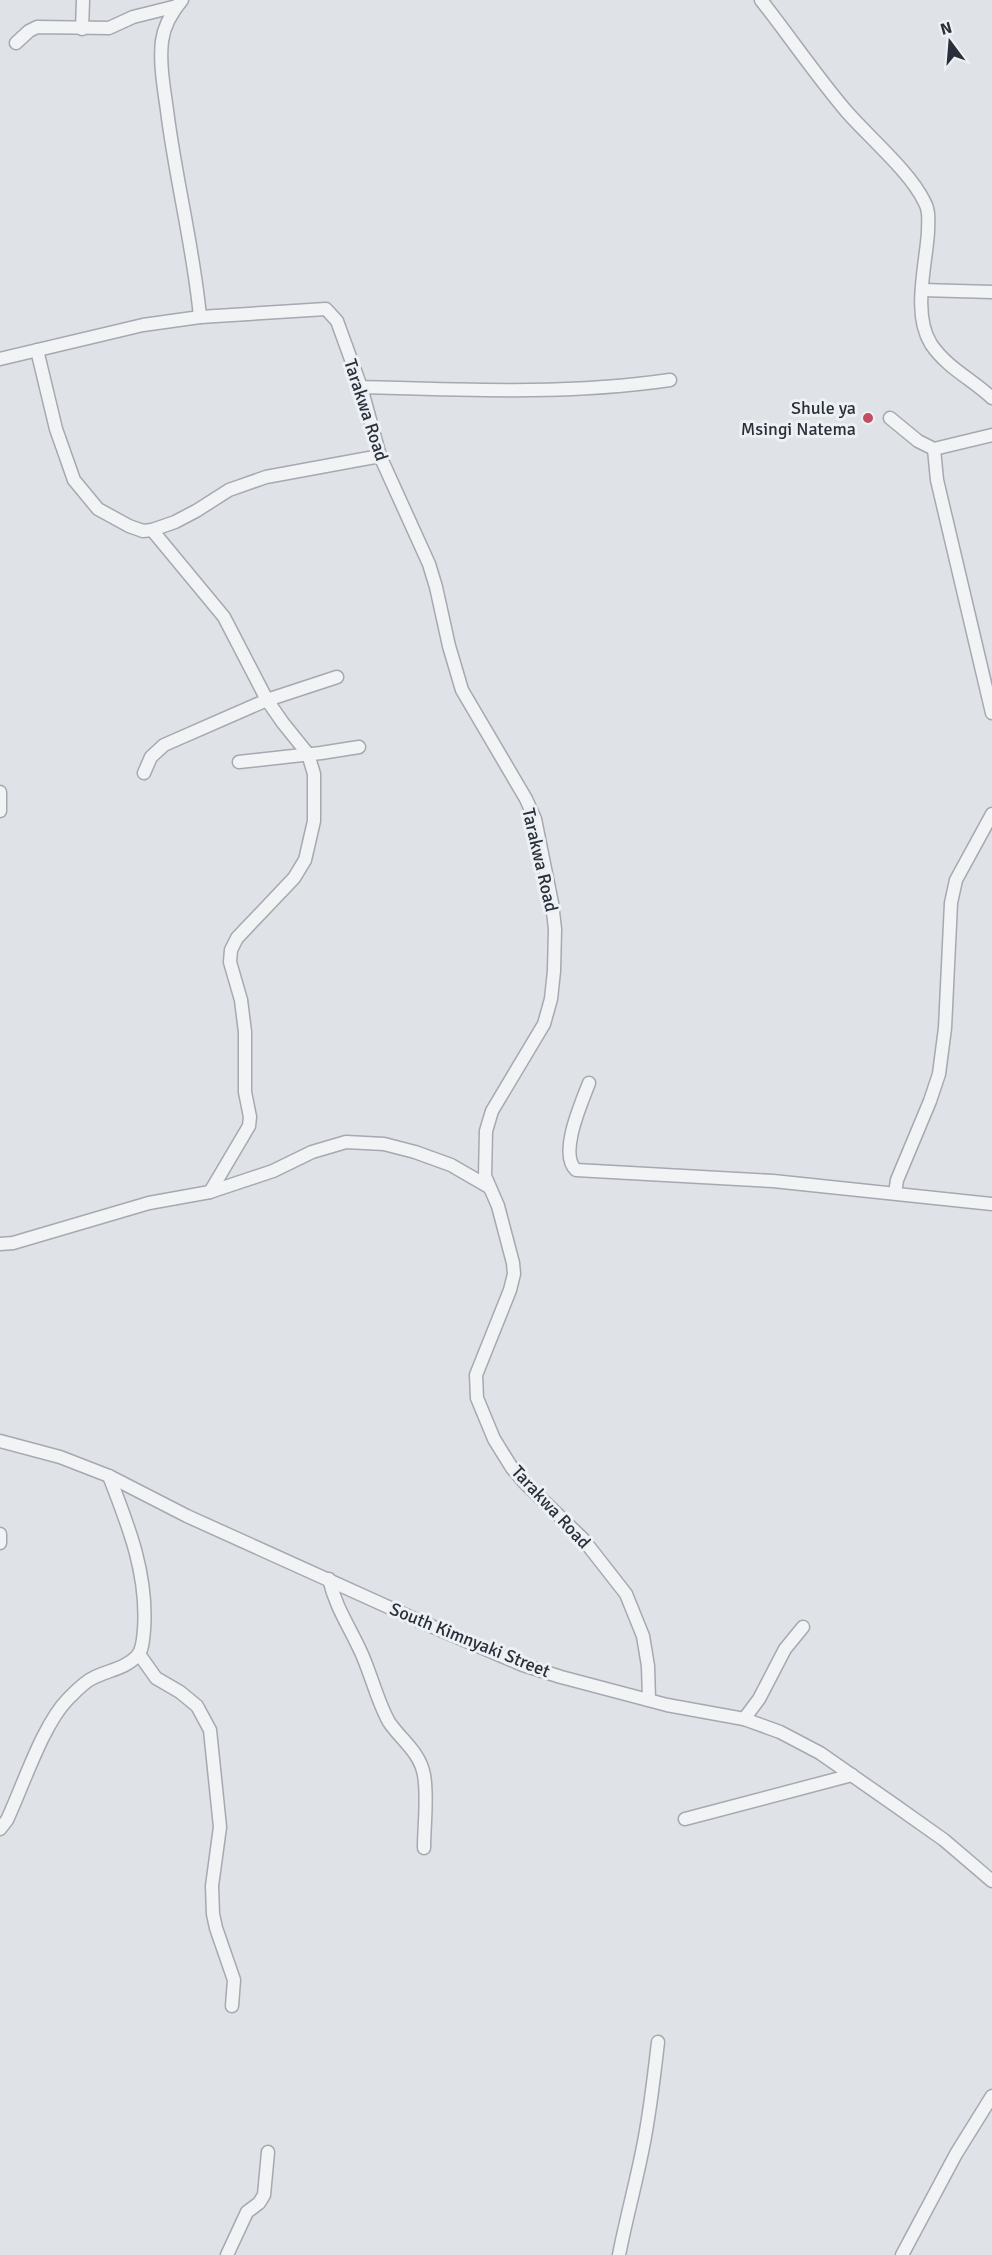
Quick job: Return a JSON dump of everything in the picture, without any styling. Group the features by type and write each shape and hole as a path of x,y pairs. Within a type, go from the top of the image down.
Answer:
{"street":[{"path":"82,0 82,29"},
{"path":"761,0 846,110 915,185 925,202 929,213 922,290 924,320 930,342 945,362 992,398"},
{"path":"16,43 29,31 38,27 109,28 133,17 179,3"},
{"path":"179,3 166,24 162,41 162,61 176,176 200,317"},
{"path":"922,290 992,292"},
{"name":"Tarakwa Road","path":"0,359 111,331 200,317 326,309 336,321 361,387 380,456 429,564 462,690 512,773 535,819 552,903 555,929 554,971 551,999 544,1024 492,1111 486,1131 485,1176 501,1216 514,1274 510,1290 476,1375 477,1398 494,1439 512,1467 524,1482 583,1539 626,1594 643,1636 648,1666 649,1700"},
{"path":"37,350 56,429 74,480 98,509 143,531 152,530 186,517 242,484 266,477 380,456"},
{"path":"361,387 556,390 616,387 670,380"},
{"path":"890,418 918,441 934,449 992,435"},
{"path":"934,449 937,480 992,713"},
{"path":"152,530 225,617 267,700 308,754 314,774 315,798 310,845 305,860 294,878 237,938 231,950 230,962 241,1000 245,1032 245,1092 250,1117 249,1126 210,1192"},
{"path":"144,773 151,758 164,745 267,700 337,677"},
{"path":"239,762 358,747"},
{"path":"0,792 0,811"},
{"path":"896,1193 897,1180 939,1074 945,1028 951,903 956,880 992,814"},
{"path":"589,1083 571,1138 570,1161 576,1170 773,1181 992,1204"},
{"path":"0,1244 13,1243 148,1203 210,1192 273,1170 312,1152 346,1142 384,1144 416,1152 451,1165 489,1187"},
{"name":"South Kimnyaki Street","path":"0,1441 60,1457 109,1476 187,1516 396,1611 523,1665 649,1700 744,1719 801,1742 944,1840 992,1881"},
{"path":"0,1829 4,1815 51,1720 68,1699 92,1678 127,1665 139,1654 142,1644 145,1600 142,1575 109,1476"},
{"path":"0,1534 0,1543"},
{"path":"329,1579 334,1600 360,1649 391,1724 420,1761 425,1782 424,1848"},
{"path":"744,1719 759,1699 785,1649 803,1627"},
{"path":"139,1654 156,1678 180,1692 197,1706 210,1730 220,1827 220,1842 212,1886 213,1914 234,1980 232,2006"},
{"path":"685,1819 852,1775"},
{"path":"618,2255 643,2148 654,2086 658,2042"},
{"path":"902,2255 956,2154 992,2096"},
{"path":"227,2255 247,2212 259,2203 264,2194 268,2152"}],"place":[{"name":"Shule ya Msingi Natema","path":"868,418"}]}
